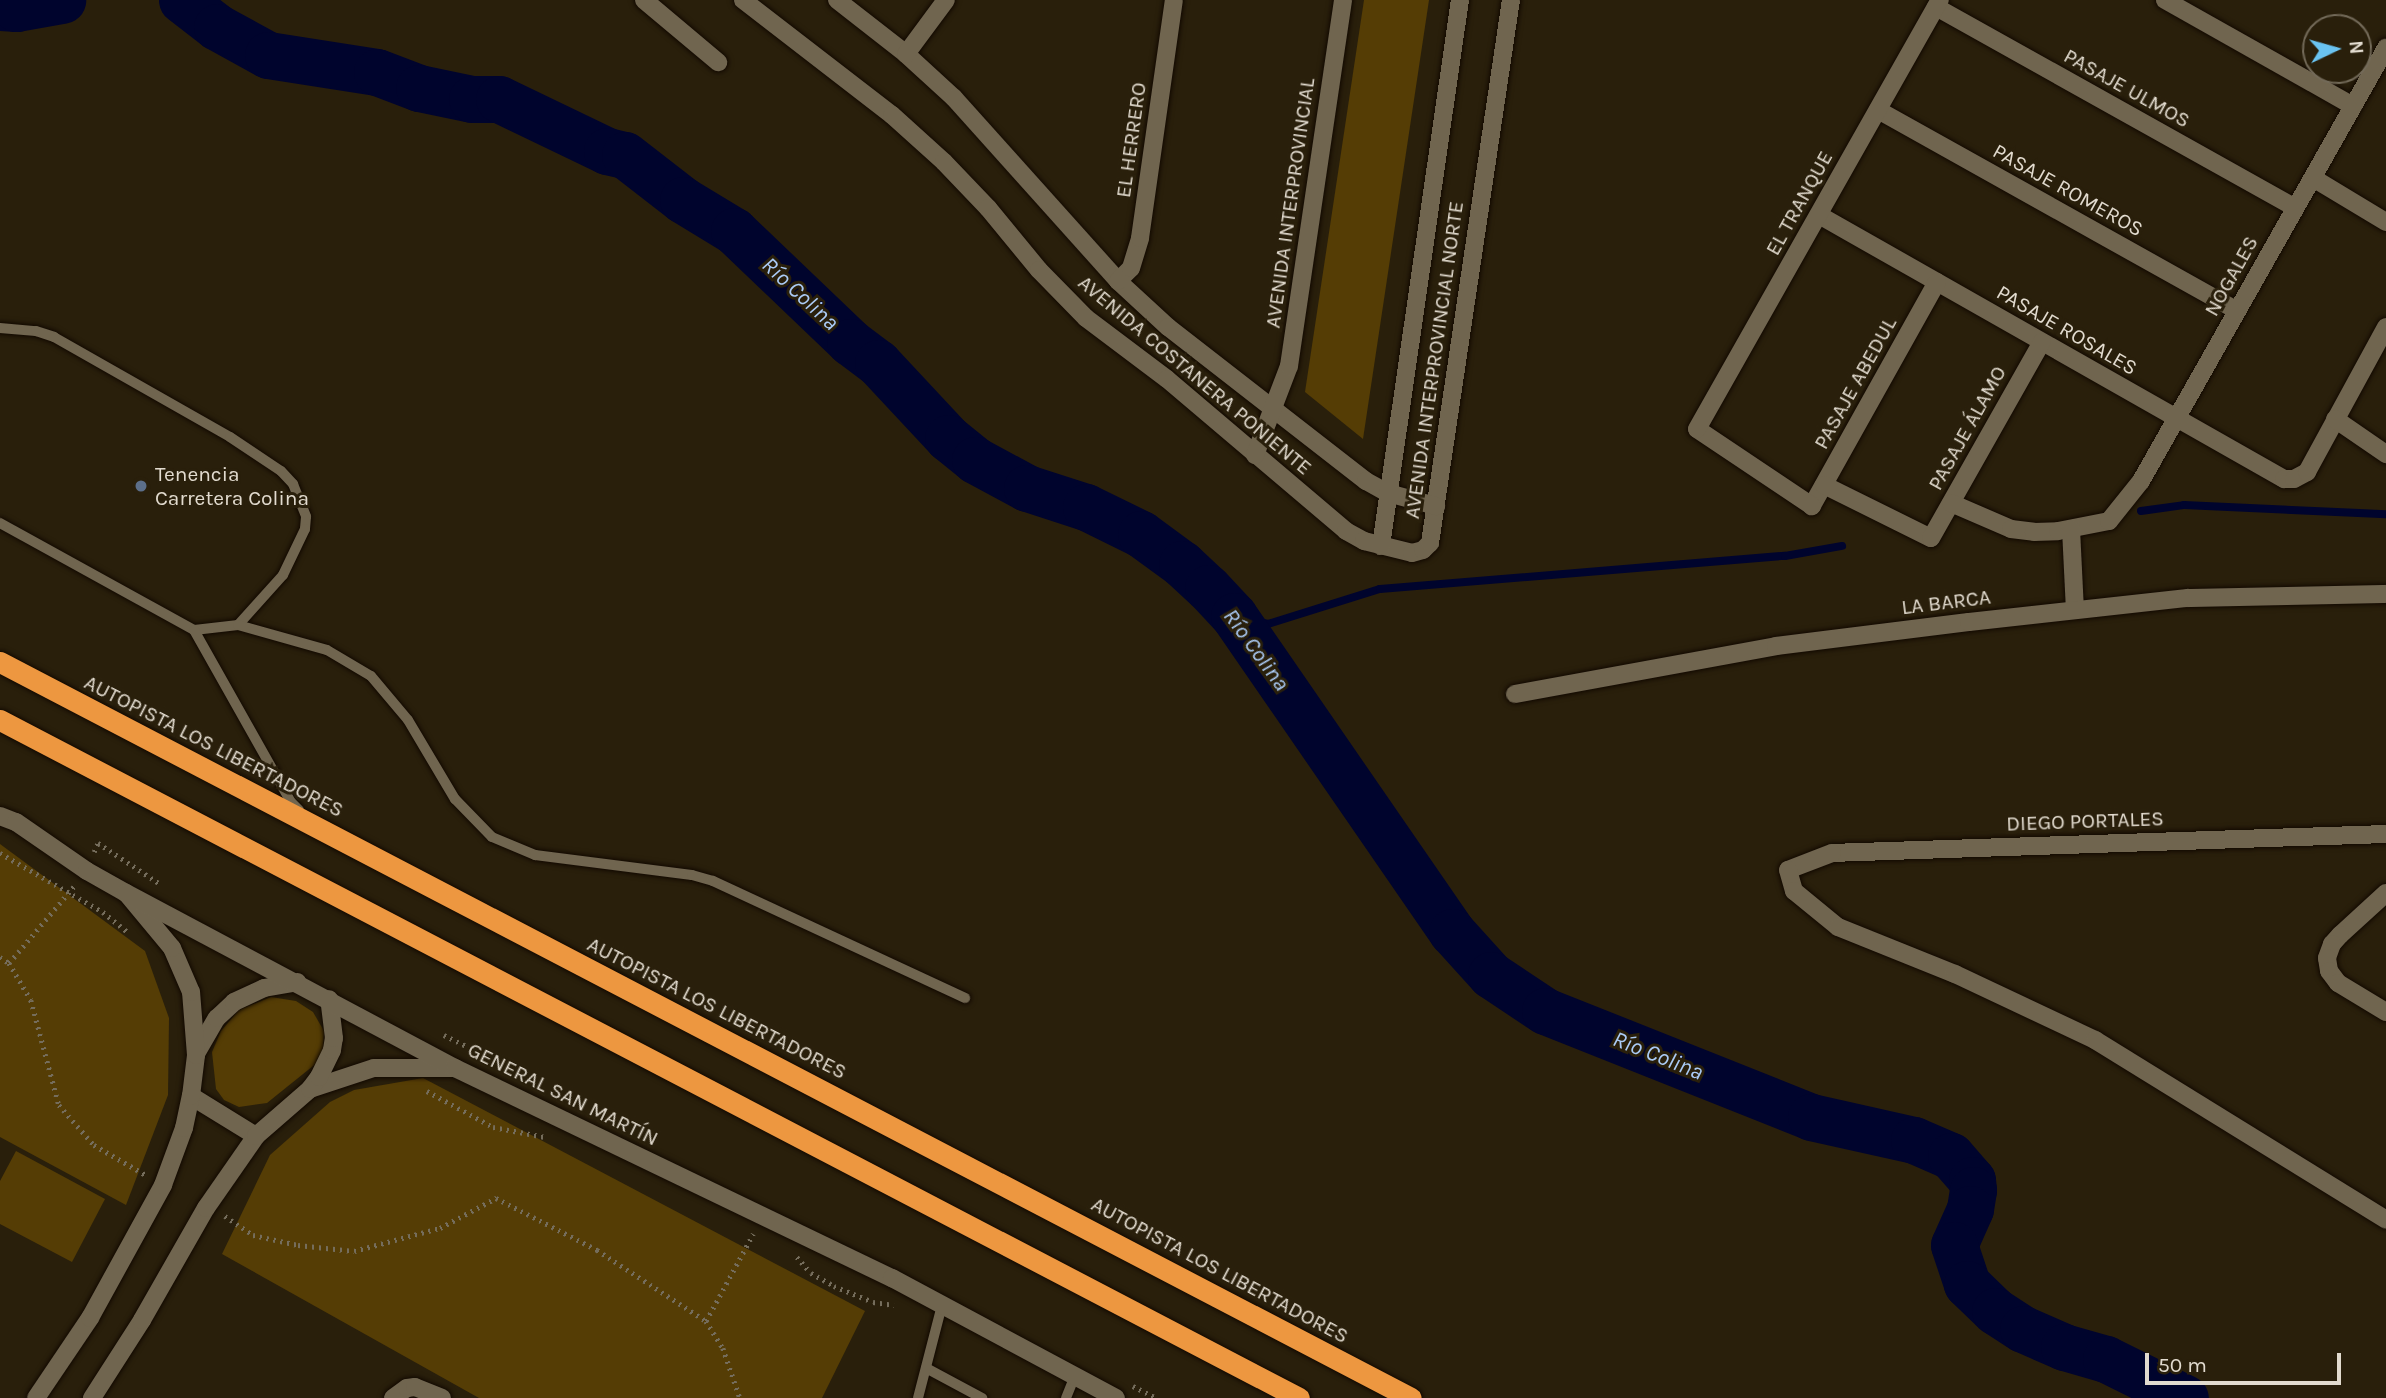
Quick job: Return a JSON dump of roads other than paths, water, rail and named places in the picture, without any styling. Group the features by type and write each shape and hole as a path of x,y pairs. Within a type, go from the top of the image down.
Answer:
{"highway":[{"name":"AUTOPISTA LOS LIBERTADORES","path":"0,662 1411,1398"},
{"path":"0,720 1299,1398"}],"street":[{"path":"644,0 718,62"},
{"name":"AVENIDA COSTANERA PONIENTE","path":"837,0 906,54 981,125 1118,281 1203,356 1366,481 1388,493 1436,506"},
{"path":"906,54 946,0"},
{"name":"EL HERRERO","path":"1118,281 1131,268 1140,237 1174,0"},
{"name":"AVENIDA INTERPROVINCIAL","path":"1255,455 1275,411 1289,366 1343,0"},
{"name":"AVENIDA INTERPROVINCIAL NORTE","path":"1460,0 1381,546 1412,553 1423,550 1430,542 1511,0"},
{"path":"2165,0 2353,106"},
{"name":"AVENIDA COSTANERA PONIENTE","path":"752,2 892,115 944,162 1086,318 1167,379 1346,531 1381,546"},
{"name":"EL TRANQUE","path":"1812,506 1697,429 1938,4"},
{"name":"PASAJE ULMOS","path":"1938,4 2295,208"},
{"name":"NOGALES","path":"2071,529 2109,521 2141,481 2386,48"},
{"name":"PASAJE ROMEROS","path":"1878,110 2237,311"},
{"path":"2312,178 2386,222"},
{"name":"PASAJE ROSALES","path":"1819,215 2284,479 2294,480 2307,472 2335,419"},
{"name":"PASAJE ABEDUL","path":"1812,506 1937,282"},
{"path":"2386,327 2335,419 2386,454"},
{"name":"PASAJE ÁLAMO","path":"1824,485 1931,538 2042,342"},
{"path":"1951,503 2011,529 2034,532 2071,529 2075,610"},
{"name":"LA BARCA","path":"1515,694 1776,646 2075,610 2188,598 2386,594"},
{"name":"GENERAL SAN MARTÍN","path":"0,816 33,833 87,871 126,893 455,1068 764,1215 942,1304 1116,1398"},
{"name":"DIEGO PORTALES","path":"2386,834 1832,852 1788,870 1794,891 1839,927 1955,974 2095,1040 2386,1220"},
{"path":"37,1398 97,1307 163,1185 184,1128 191,1096 196,1055 193,1003 185,972 172,948 126,893"},
{"path":"2386,893 2340,935 2332,944 2328,958 2329,971 2338,983 2386,1013"},
{"path":"196,1055 217,1018 234,1002 264,988 297,982"},
{"path":"92,1398 142,1320 206,1208 256,1136 310,1089 332,1050 334,1025 329,999"},
{"path":"310,1089 374,1068 455,1068"},
{"path":"191,1096 256,1136"},
{"path":"393,1398 407,1388 415,1387 442,1398"}],"lane":[{"path":"0,328 36,331 54,337 230,437 281,471 293,484 306,517 299,547 283,575 238,625"},
{"path":"0,523 194,631 292,802 313,825"},
{"path":"194,631 238,625 327,650 370,676 408,720 455,799 492,837 535,855 692,875 713,881 965,998"},
{"path":"918,1398 942,1304"},
{"path":"926,1368 982,1398"},
{"path":"1066,1398 1074,1376"}],"waterway":[{"name":"Río Colina","path":"0,7 16,8 62,0"},
{"name":"Río Colina","path":"182,0 217,27 268,55 377,72 419,88 472,99 499,99 607,151 625,155 683,200 734,231 850,342 878,363 948,438 975,460 1027,488 1086,507 1141,534 1182,564 1208,588 1234,616 1452,932 1491,975 1545,1011 1811,1117 1914,1140 1951,1156 1972,1180 1970,1209 1954,1245 1967,1284 1995,1311 2023,1329 2064,1347 2106,1359 2185,1398"},
{"path":"2141,511 2184,505 2386,514"},
{"path":"1234,616 1268,624 1380,589 1785,556 1842,546"}],"place":[{"name":"Tenencia Carretera Colina","path":"141,486"}]}
